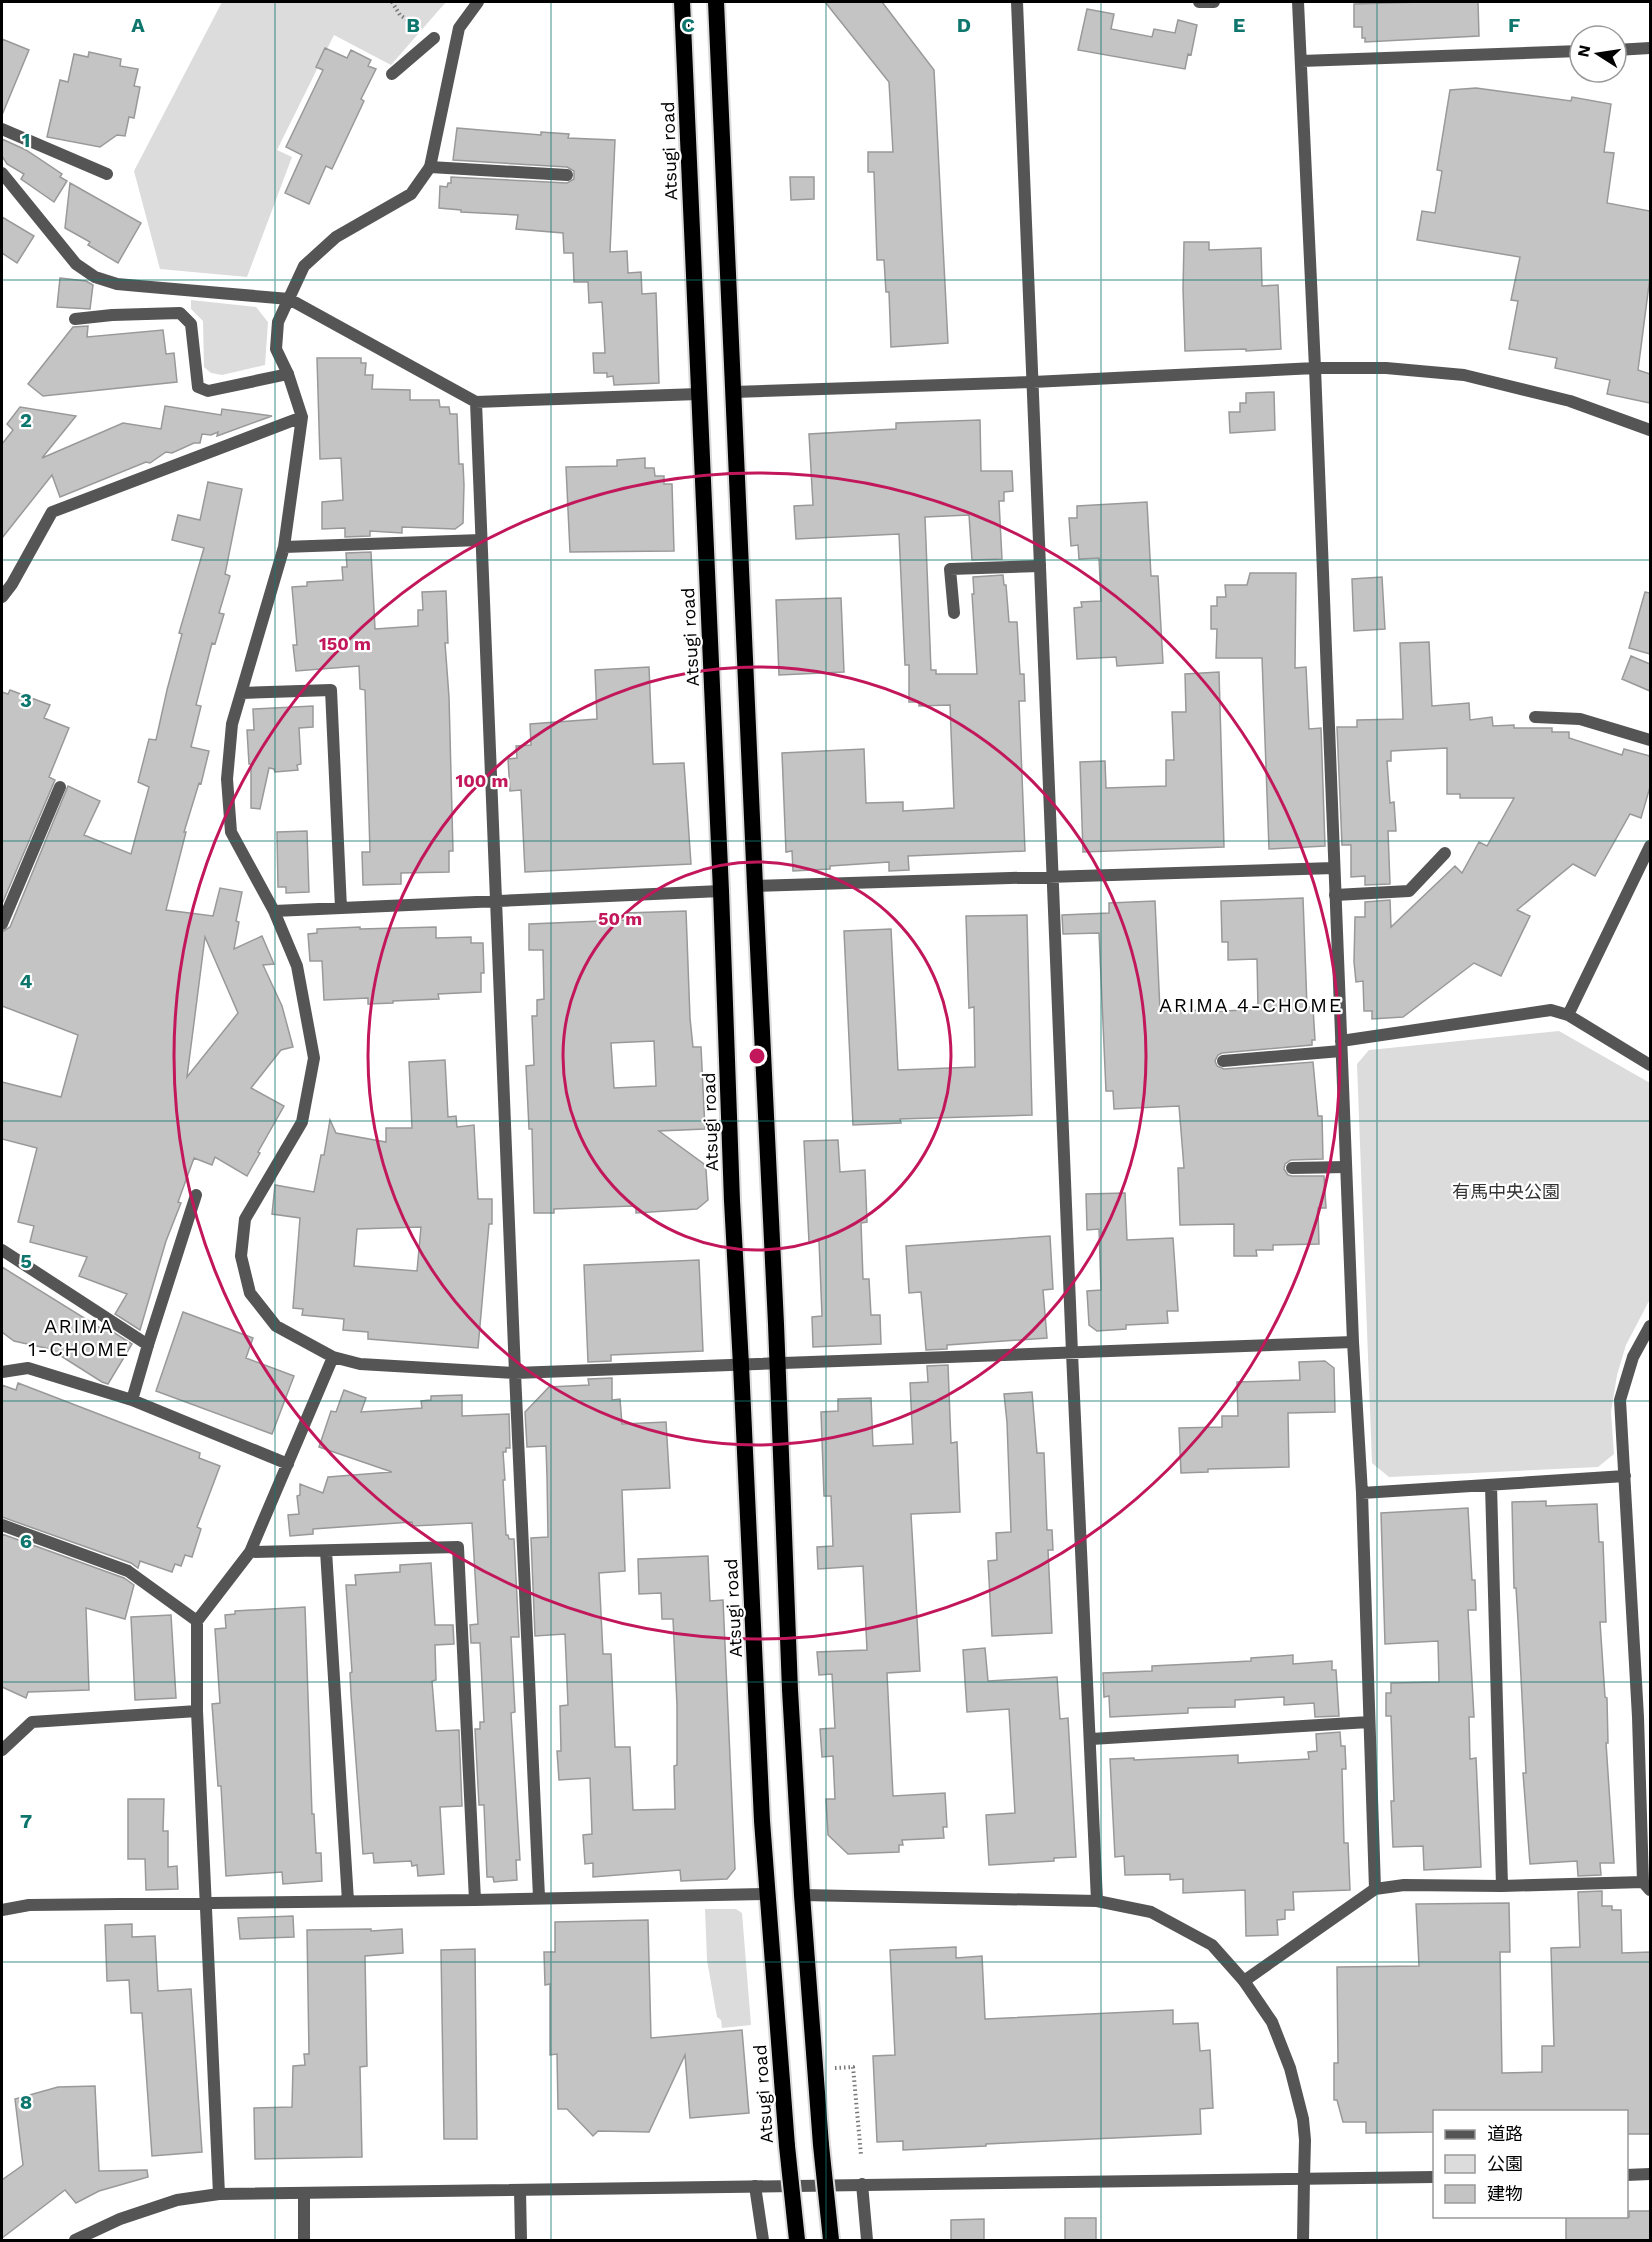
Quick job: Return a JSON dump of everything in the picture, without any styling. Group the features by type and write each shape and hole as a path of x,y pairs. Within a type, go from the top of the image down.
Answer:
{"highway":[{"name":"Atsugi road","path":"682,2 722,891 732,1201 761,1809 787,2146 797,2241"},
{"path":"716,2 778,1364 790,1690 802,1895 821,2145 831,2241"}],"street":[{"path":"478,2 459,27 430,167 411,194 336,237 304,266 278,322 276,349 288,374 302,417 284,547 232,724 227,778 231,832 274,911 297,966 314,1058 302,1122 245,1219 241,1257 250,1293 276,1326 333,1357 360,1364 515,1373 1353,1342"},
{"path":"1017,2 1072,1353 1097,1901"},
{"path":"1198,2 1214,2"},
{"path":"1298,2 1315,368 1353,1342 1362,1493 1375,1889"},
{"path":"392,74 434,38"},
{"path":"1628,49 1650,48"},
{"path":"1301,61 1568,51"},
{"path":"2,129 107,174"},
{"path":"430,167 567,175"},
{"path":"2,173 76,264 95,277 117,284 290,298 476,402 698,394"},
{"path":"75,319 112,315 180,313 191,324 198,387 208,391 288,374"},
{"path":"733,392 1033,382 1315,368 1386,368 1464,375 1570,401 1650,430"},
{"path":"476,402 515,1373 539,1897"},
{"path":"2,597 12,584 52,512 302,417"},
{"path":"284,547 481,540"},
{"path":"954,613 950,569 1040,566"},
{"path":"241,693 331,690 341,908"},
{"path":"1535,717 1580,719 1650,740"},
{"path":"2,924 60,787"},
{"path":"1568,1015 1650,846"},
{"path":"1335,895 1409,891 1445,853"},
{"path":"755,886 1334,868"},
{"path":"2,890 14,894"},
{"path":"274,911 722,891"},
{"path":"1223,1061 1341,1046 1551,1010 1568,1015 1650,1065"},
{"path":"1292,1168 1346,1167"},
{"path":"132,1400 196,1195"},
{"path":"2,1250 148,1345"},
{"path":"1244,1981 1375,1889 1404,1885 1646,1886 1620,1400 1633,1357 1650,1326"},
{"path":"219,2194 197,1711 197,1621 250,1552 333,1357"},
{"path":"2,1372 28,1368 132,1400 288,1464"},
{"path":"1362,1493 1625,1476"},
{"path":"1491,1485 1502,1886"},
{"path":"2,1525 128,1571 197,1621"},
{"path":"250,1552 458,1547 475,1900"},
{"path":"326,1551 348,1901"},
{"path":"2,1750 32,1722 197,1711"},
{"path":"1091,1739 1369,1722"},
{"path":"2,1910 29,1905 767,1894"},
{"path":"802,1895 1097,1901 1151,1912 1212,1945 1244,1981 1272,2022 1290,2068 1303,2119 1305,2140 1302,2241"},
{"path":"1628,2175 1650,2174"},
{"path":"75,2241 120,2220 177,2200 219,2194 1433,2177"},
{"path":"862,2184 867,2241"},
{"path":"755,2186 763,2241"},
{"path":"520,2190 521,2241"},
{"path":"304,2193 304,2241"}],"path":[{"path":"392,2 400,15 434,38"},
{"path":"833,2068 853,2067 861,2155"}],"green space":[{"path":"222,2 446,2 391,65 334,35 277,150 292,157 247,277 160,269 134,171"},
{"path":"191,300 256,307 268,322 265,365 222,375 211,373 204,367 203,321 191,309"},
{"name":"有馬中央公園","path":"1559,1031 1650,1083 1650,1299 1626,1345 1617,1375 1611,1412 1614,1454 1598,1467 1389,1477 1372,1463 1357,1064 1369,1050"},
{"path":"705,1909 736,1909 742,1913 751,2025 722,2028 721,2020 717,2017 707,1960"}],"building":[{"path":"825,2 882,2 934,70 948,343 891,347 889,292 886,292 884,260 877,260 874,172 868,172 868,152 893,152 889,82"},
{"path":"1478,2 1479,36 1365,42 1365,38 1362,38 1362,27 1354,27 1354,4"},
{"path":"1087,9 1114,14 1111,29 1152,37 1154,29 1175,33 1178,20 1197,25 1191,55 1188,54 1185,69 1078,50"},
{"path":"2,39 29,50 2,115"},
{"path":"325,48 347,58 351,50 371,60 368,66 376,69 361,99 364,101 332,169 326,166 309,204 285,193 302,155 286,147 323,70 316,67"},
{"path":"89,52 121,59 120,66 138,69 134,86 140,87 134,118 129,117 125,136 117,135 100,147 47,137 60,80 68,82 74,54 88,57"},
{"path":"1476,88 1571,101 1572,97 1611,104 1604,152 1614,153 1607,203 1650,211 1650,277 1638,370 1650,374 1650,403 1607,394 1610,380 1555,368 1557,358 1509,349 1518,301 1511,300 1520,257 1417,240 1422,211 1435,213 1442,171 1437,170 1450,90"},
{"path":"457,128 541,135 541,132 569,134 568,138 615,140 610,252 627,251 628,273 641,272 642,294 656,293 659,383 614,385 613,376 607,377 607,373 594,373 593,353 605,353 602,302 589,303 588,282 574,282 573,253 564,253 563,233 516,229 518,215 461,212 461,210 439,208 440,186 447,187 448,183 451,183 451,177 567,183 574,179 574,171 567,167 453,160"},
{"path":"2,139 26,150 62,174 60,177 67,181 54,202 21,179 24,174 7,164 2,156"},
{"path":"790,177 814,177 814,199 791,200"},
{"path":"70,183 141,223 118,263 88,245 90,242 65,228"},
{"path":"2,217 34,236 17,263 2,253"},
{"path":"1184,242 1209,242 1209,250 1261,248 1262,286 1278,285 1281,349 1185,351"},
{"path":"60,278 86,281 93,285 90,309 57,307"},
{"path":"88,326 87,337 163,330 166,354 174,353 177,382 43,396 28,384 73,327"},
{"path":"317,358 361,358 361,363 366,363 365,375 373,375 372,389 410,390 410,400 439,400 440,407 449,407 450,414 457,414 459,464 463,464 463,523 455,529 402,527 402,533 370,531 370,536 345,537 345,528 322,529 322,502 343,500 341,458 320,459"},
{"path":"1274,392 1275,430 1230,433 1229,412 1240,412 1240,403 1246,403 1246,393"},
{"path":"165,406 221,415 222,409 272,416 217,436 218,432 211,435 202,434 200,443 194,443 172,453 166,452 150,463 146,462 60,497 52,475 2,538 2,444 13,430 7,424 20,407 76,416 42,458 123,423 161,429"},
{"path":"980,420 981,471 1012,471 1013,491 1004,492 1004,501 999,501 1002,559 972,560 969,515 925,517 931,670 936,670 936,674 977,674 973,577 1003,575 1009,622 1017,622 1020,674 1024,674 1025,701 1019,701 1025,851 908,856 909,870 889,871 889,862 793,871 792,851 786,852 782,753 864,749 866,803 903,802 903,811 954,808 950,705 919,706 919,702 909,702 909,665 905,665 899,534 796,539 794,506 813,505 809,434 896,429 896,423"},
{"path":"645,458 645,468 654,468 655,476 664,476 664,484 672,484 674,551 570,552 566,467 617,466 617,460"},
{"path":"208,482 242,489 225,574 230,576 219,613 224,614 215,644 212,643 196,705 201,706 191,747 209,751 201,784 199,783 184,832 186,832 166,910 213,916 220,888 242,892 236,921 239,922 234,949 262,936 274,964 263,965 282,1006 293,1047 281,1050 251,1088 284,1106 247,1176 215,1157 212,1165 194,1158 178,1202 181,1203 166,1241 140,1330 115,1314 127,1294 79,1276 87,1257 30,1242 34,1226 18,1222 37,1148 2,1139 2,1082 61,1097 78,1035 2,1006 2,932 10,927 68,786 100,801 84,835 131,854 149,787 138,782 149,739 156,740 182,634 179,633 204,548 172,540 178,515 200,520","holes":["205,937 238,1013 187,1077"]},
{"path":"1147,502 1151,576 1158,576 1163,663 1117,666 1116,657 1077,659 1074,608 1082,607 1081,602 1101,601 1099,558 1079,559 1078,545 1071,546 1069,518 1077,518 1077,506"},
{"path":"371,552 375,629 418,626 418,610 423,610 422,592 446,591 448,643 445,643 449,697 453,851 449,851 449,872 401,873 401,884 363,885 362,852 370,852 365,690 360,689 359,666 296,671 293,645 297,645 292,587 307,586 307,582 343,580 342,567 347,567 346,553"},
{"path":"1250,573 1296,573 1295,668 1306,667 1309,729 1321,728 1325,846 1269,849 1262,658 1216,658 1217,629 1211,629 1211,606 1217,606 1217,597 1226,597 1225,585 1247,585"},
{"path":"1382,577 1385,629 1354,631 1352,579"},
{"path":"1645,592 1650,593 1650,654 1629,648"},
{"path":"841,598 844,672 779,675 776,600"},
{"path":"1429,642 1432,706 1469,703 1470,720 1492,717 1493,726 1552,728 1552,732 1569,732 1569,738 1622,755 1624,749 1650,756 1650,787 1641,818 1630,814 1595,876 1573,864 1517,910 1530,916 1501,976 1474,963 1403,1017 1372,1019 1372,1011 1364,1011 1363,981 1356,982 1355,917 1365,917 1365,902 1390,900 1391,927 1455,866 1462,873 1479,842 1487,846 1514,798 1460,798 1460,794 1447,794 1447,748 1391,751 1391,761 1387,761 1390,803 1394,802 1396,831 1388,831 1390,884 1365,885 1365,876 1351,877 1351,845 1342,845 1337,727 1357,727 1357,720 1403,719 1400,643"},
{"path":"1631,656 1650,664 1650,691 1622,679"},
{"path":"649,667 653,764 684,763 691,864 525,872 521,790 510,791 508,759 517,758 516,746 531,745 530,724 597,719 595,670"},
{"path":"1219,672 1224,847 1083,852 1080,762 1105,761 1106,788 1166,786 1166,760 1174,760 1172,712 1186,712 1185,674"},
{"path":"10,690 50,705 44,718 69,728 49,777 55,780 2,904 2,692 8,694"},
{"path":"313,706 313,727 299,728 301,764 297,765 298,770 275,772 274,769 269,768 260,809 251,808 251,764 249,764 247,730 254,730 253,709"},
{"path":"307,831 309,892 286,893 286,887 278,887 277,832"},
{"path":"1303,898 1307,1007 1313,1007 1315,1040 1312,1040 1312,1045 1222,1053 1215,1061 1217,1066 1224,1069 1313,1062 1318,1116 1322,1116 1323,1159 1291,1160 1285,1164 1284,1169 1288,1175 1292,1176 1324,1176 1326,1208 1318,1208 1319,1244 1273,1245 1273,1250 1256,1250 1257,1256 1234,1256 1234,1224 1180,1225 1178,1168 1184,1168 1179,1106 1114,1109 1113,1091 1106,1091 1099,933 1063,934 1062,915 1109,913 1109,903 1155,901 1160,1011 1209,1010 1209,1012 1258,1009 1257,959 1228,960 1228,942 1222,942 1221,901"},
{"path":"686,911 690,1018 693,1047 701,1047 705,1129 659,1131 704,1164 708,1200 697,1209 636,1213 636,1207 632,1206 554,1209 554,1213 534,1213 532,1129 529,1129 526,1066 534,1065 532,1016 537,1016 537,1000 544,999 543,950 529,950 529,924 625,920 625,913","holes":["654,1041 656,1086 614,1088 611,1043"]},
{"path":"1027,915 1032,1115 900,1119 901,1123 853,1125 844,931 891,929 898,1070 975,1067 974,1007 969,1008 966,916"},
{"path":"360,927 360,929 436,927 436,938 471,937 471,943 483,943 484,973 481,973 481,992 438,994 439,999 393,1001 393,1003 368,1004 368,998 324,1000 322,961 310,961 308,934 317,933 317,929"},
{"path":"445,1060 448,1117 456,1116 457,1127 474,1125 478,1199 492,1199 492,1224 489,1224 478,1348 368,1339 368,1332 343,1330 344,1319 302,1315 303,1309 293,1308 300,1218 272,1214 275,1185 314,1192 330,1120 336,1133 386,1142 386,1128 412,1128 409,1062","holes":["421,1227 417,1271 354,1266 357,1229"]},
{"path":"838,1140 840,1172 865,1170 867,1222 861,1223 863,1279 869,1279 871,1315 880,1315 881,1344 813,1347 812,1317 822,1316 819,1241 809,1242 804,1141"},
{"path":"1125,1193 1127,1240 1173,1238 1178,1311 1167,1311 1168,1323 1126,1325 1126,1329 1097,1331 1089,1325 1087,1291 1101,1290 1099,1229 1087,1230 1086,1194"},
{"path":"1050,1236 1053,1289 1043,1290 1047,1338 947,1345 947,1349 926,1350 921,1292 909,1293 906,1246"},
{"path":"699,1260 703,1351 611,1355 611,1361 588,1362 584,1265"},
{"path":"2,1267 105,1331 107,1328 132,1344 108,1384 50,1349 14,1341 2,1332"},
{"path":"183,1312 253,1338 246,1358 294,1376 272,1434 156,1391"},
{"path":"1325,1361 1334,1368 1335,1412 1288,1413 1289,1467 1208,1469 1208,1472 1181,1473 1179,1428 1222,1427 1222,1416 1238,1416 1237,1382 1300,1380 1299,1362"},
{"path":"948,1365 951,1443 957,1442 960,1512 911,1514 920,1671 887,1673 893,1796 945,1793 947,1827 943,1827 944,1838 902,1840 903,1845 899,1845 899,1852 848,1854 828,1835 826,1799 835,1799 833,1756 822,1757 820,1729 835,1728 832,1674 819,1675 817,1652 867,1650 863,1566 818,1569 817,1547 833,1546 831,1496 824,1496 821,1412 838,1411 838,1399 871,1398 873,1446 913,1444 910,1383 928,1382 927,1366"},
{"path":"612,1378 612,1400 620,1399 622,1424 666,1422 670,1488 622,1490 625,1571 599,1573 603,1654 611,1654 615,1747 630,1747 633,1810 675,1809 674,1766 677,1765 677,1705 673,1619 662,1619 661,1593 639,1594 638,1559 708,1556 710,1601 723,1600 735,1869 727,1879 681,1881 680,1870 593,1877 593,1863 585,1864 583,1835 592,1834 590,1778 559,1780 557,1751 561,1751 560,1706 568,1705 565,1634 535,1636 531,1538 548,1537 546,1446 527,1447 525,1412 549,1387 589,1385 588,1379"},
{"path":"18,1383 200,1453 199,1458 220,1466 197,1527 201,1529 192,1557 185,1555 181,1566 175,1564 172,1572 140,1561 138,1568 131,1563 2,1517 2,1385 16,1390"},
{"path":"344,1390 366,1398 361,1412 422,1408 421,1401 431,1400 431,1396 462,1395 462,1416 509,1414 510,1448 506,1448 506,1452 503,1452 505,1480 503,1480 506,1535 509,1539 514,1539 519,1637 511,1637 515,1712 511,1713 520,1860 516,1860 517,1880 494,1882 493,1877 487,1877 484,1805 479,1805 475,1729 480,1729 480,1722 484,1722 480,1643 471,1643 470,1625 478,1624 472,1523 413,1526 412,1522 313,1529 313,1534 290,1536 288,1515 299,1514 297,1496 300,1495 300,1484 323,1493 328,1477 392,1472 319,1447 331,1411 336,1412"},
{"path":"1032,1392 1037,1453 1044,1453 1047,1530 1052,1530 1053,1550 1048,1550 1052,1633 992,1636 988,1561 997,1560 996,1533 1011,1532 1004,1394"},
{"path":"1546,1501 1546,1506 1597,1504 1599,1542 1603,1542 1606,1622 1600,1622 1605,1697 1607,1698 1608,1743 1606,1743 1614,1863 1600,1863 1601,1875 1578,1876 1577,1861 1530,1864 1523,1773 1526,1773 1516,1588 1514,1588 1512,1502"},
{"path":"1468,1508 1476,1610 1468,1610 1474,1717 1469,1717 1470,1759 1476,1758 1481,1867 1424,1870 1423,1846 1393,1847 1391,1716 1386,1716 1386,1693 1391,1693 1391,1683 1439,1682 1438,1641 1385,1644 1381,1513"},
{"path":"2,1534 124,1578 134,1585 125,1619 86,1608 89,1690 28,1692 26,1698 2,1687"},
{"path":"431,1563 435,1625 453,1625 454,1644 435,1645 436,1680 432,1681 436,1731 459,1730 462,1806 440,1807 444,1874 418,1876 417,1865 412,1866 411,1861 374,1863 373,1853 363,1854 351,1695 350,1673 352,1672 346,1585 356,1585 355,1575 400,1572 400,1565"},
{"path":"305,1607 312,1814 314,1814 316,1853 321,1853 322,1881 283,1884 282,1872 226,1876 221,1786 218,1786 212,1704 220,1703 215,1629 226,1628 225,1615 235,1614 235,1611"},
{"path":"171,1615 176,1698 135,1700 131,1617"},
{"path":"985,1648 988,1681 1057,1677 1060,1719 1068,1718 1076,1857 1054,1858 1054,1861 989,1865 986,1815 1015,1813 1009,1709 967,1712 963,1650"},
{"path":"1293,1655 1293,1664 1332,1661 1332,1670 1336,1670 1339,1716 1315,1717 1314,1703 1284,1705 1284,1697 1235,1700 1235,1707 1188,1708 1188,1713 1110,1717 1109,1696 1104,1697 1103,1673 1152,1671 1152,1666 1251,1661 1251,1658"},
{"path":"1340,1732 1341,1746 1345,1746 1346,1769 1342,1769 1344,1843 1348,1843 1350,1890 1293,1892 1294,1910 1285,1910 1285,1919 1277,1920 1278,1935 1246,1936 1245,1890 1183,1893 1183,1879 1170,1880 1170,1874 1125,1875 1124,1856 1115,1857 1110,1759 1238,1755 1238,1763 1309,1759 1308,1752 1317,1751 1316,1734"},
{"path":"128,1799 164,1799 163,1831 168,1831 168,1867 177,1866 178,1889 146,1890 145,1859 128,1859"},
{"path":"1602,1891 1602,1906 1612,1906 1612,1910 1621,1910 1622,1953 1650,1952 1650,2134 1628,2134 1628,2110 1433,2110 1433,2132 1366,2133 1366,2122 1343,2122 1337,2100 1334,2100 1334,2063 1338,2063 1337,1967 1419,1966 1416,1904 1509,1903 1510,1952 1500,1952 1502,2073 1542,2072 1542,2046 1554,2046 1551,1948 1580,1947 1578,1892"},
{"path":"293,1916 294,1937 240,1939 238,1918"},
{"path":"648,1920 651,2038 742,2030 749,2113 690,2118 685,2055 649,2132 598,2131 593,2136 567,2109 558,2109 557,2054 550,2055 550,1984 545,1985 544,1952 555,1952 555,1922"},
{"path":"132,1924 132,1937 155,1936 158,1991 191,1989 202,2152 152,2156 142,2013 131,2013 129,1980 107,1981 105,1925"},
{"path":"371,1929 371,1931 402,1929 403,1953 365,1956 367,2066 360,2067 362,2157 255,2159 254,2108 292,2107 293,2066 305,2065 304,2054 309,2054 307,1930"},
{"path":"956,1947 956,1958 982,1956 985,2019 1173,2010 1173,2024 1198,2023 1200,2051 1210,2050 1213,2108 1200,2109 1201,2134 903,2150 903,2141 877,2142 873,2056 895,2055 890,1950"},
{"path":"475,1949 477,2139 444,2139 441,1950"},
{"path":"95,2086 99,2171 147,2170 148,2177 99,2191 76,2203 65,2190 2,2238 2,2180 23,2165 15,2099 58,2087"},
{"path":"1629,2211 1650,2211 1650,2241 1566,2241 1566,2218 1629,2217"},
{"path":"1065,2218 1096,2218 1096,2241 1065,2241"},
{"path":"984,2219 984,2241 951,2241 951,2220"}],"district":[{"name":"ARIMA 4-CHOME","path":"1251,1005"},
{"name":"ARIMA 1-CHOME","path":"79,1338"}]}
